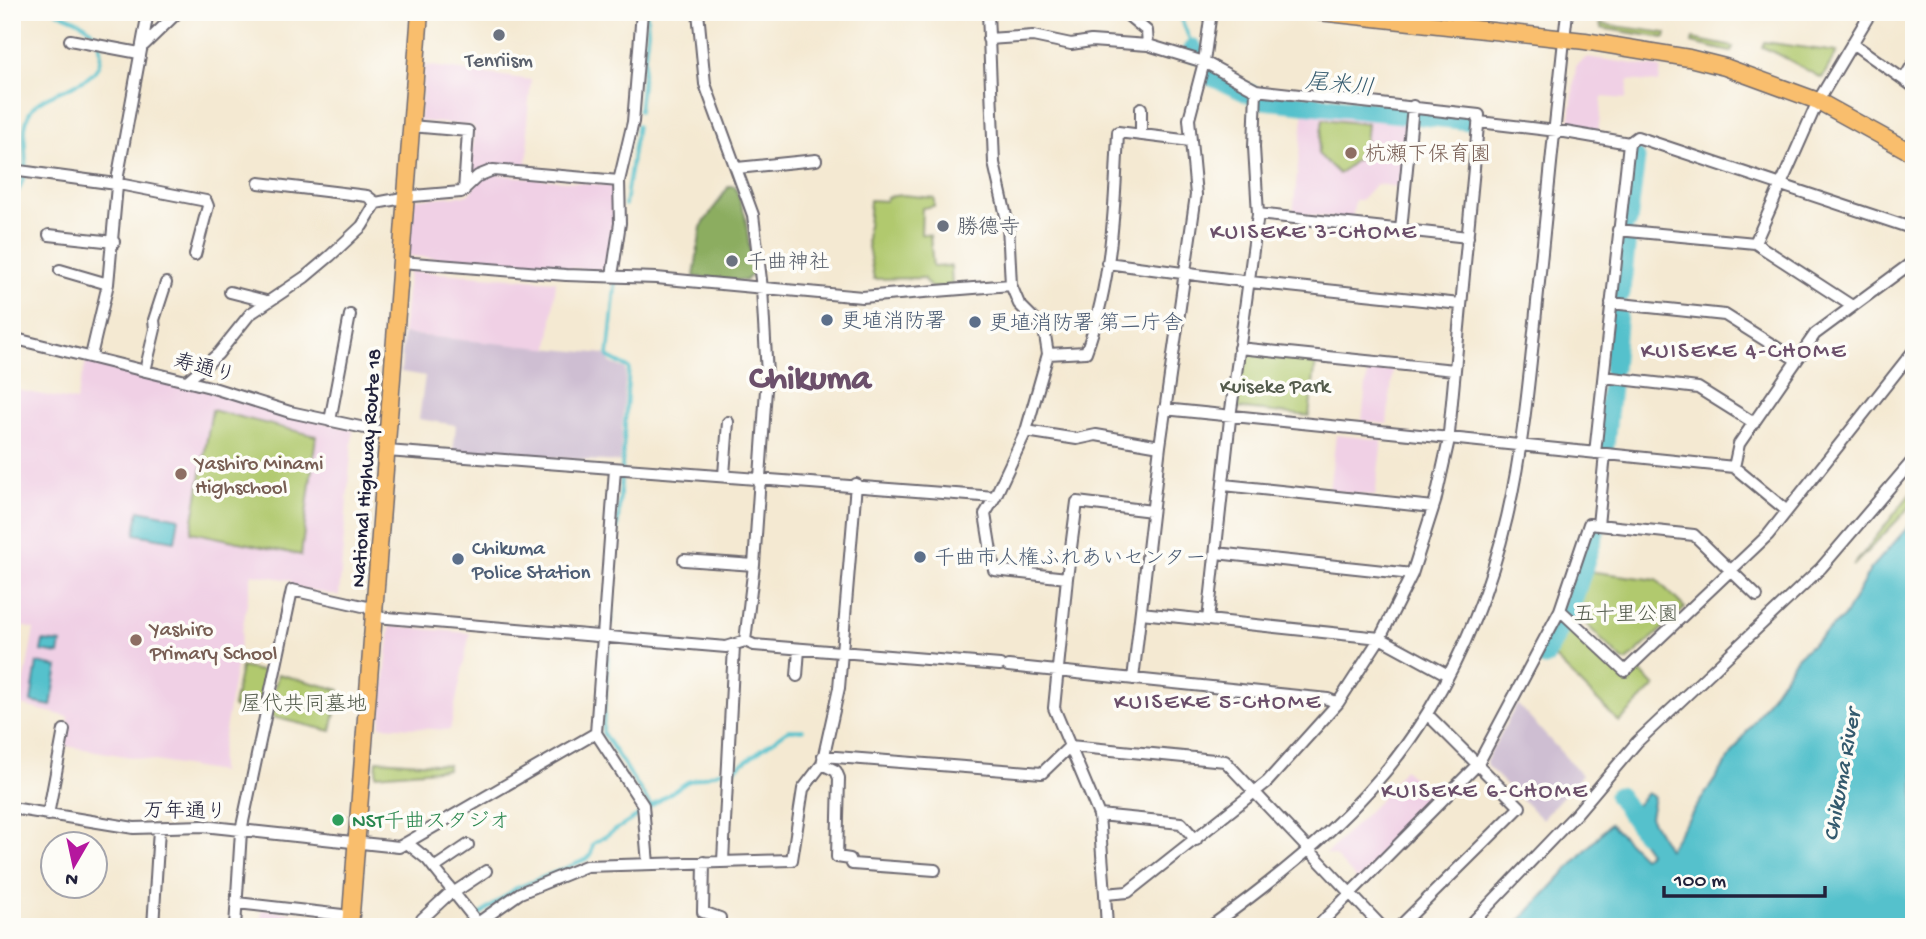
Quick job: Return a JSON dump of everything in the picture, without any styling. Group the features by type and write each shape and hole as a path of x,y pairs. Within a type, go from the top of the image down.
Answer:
{"highway":[{"name":"National Highway Route 18","path":"350,922 376,617 420,12"},
{"path":"1319,12 1427,18 1689,58 1725,67 1818,101 1914,154"}],"street":[{"path":"91,356 108,284 114,242 117,186 148,12"},
{"path":"70,40 100,47 141,49 178,12"},
{"path":"617,276 619,181 634,122 642,12"},
{"path":"988,12 994,163 1008,225 1011,285 1019,304 1044,328 1048,354 1026,431 985,514 994,570 1067,578"},
{"path":"1124,12 1146,31 1148,45"},
{"path":"1133,679 1164,409 1196,195 1189,119 1204,62 1211,12"},
{"path":"1210,927 1310,850 1387,769 1427,714 1480,611 1506,531 1522,446 1567,12"},
{"path":"1755,243 1818,101 1871,12"},
{"path":"694,14 705,84 753,215 762,288 766,375 754,565 739,643 723,861"},
{"path":"988,39 1033,36 1072,44 1091,41 1148,45 1204,62 1256,95 1412,112 1479,115 1447,438 1433,508 1412,574 1380,638 1338,703 1254,793 1128,892 1105,894"},
{"path":"1852,43 1914,87"},
{"path":"1904,79 1914,62"},
{"path":"1208,620 1239,348 1258,214 1256,95"},
{"path":"1141,108 1141,134"},
{"path":"1401,230 1412,112"},
{"path":"1479,122 1629,143"},
{"path":"411,126 468,131 464,191"},
{"path":"1048,354 1086,352 1105,286 1116,185 1118,132 1191,141"},
{"path":"1598,525 1604,377 1629,143 1637,137 1914,229"},
{"path":"737,168 816,160"},
{"path":"187,382 218,354 250,314 305,277 362,226 371,206 376,203 464,191 478,176 492,170 619,181"},
{"path":"21,171 206,201 208,206 199,224 195,255"},
{"path":"259,183 367,196 376,203"},
{"path":"1258,214 1468,237"},
{"path":"1618,230 1755,243 1852,306"},
{"path":"49,234 114,242"},
{"path":"1734,467 1739,444 1795,359 1815,334 1914,261"},
{"path":"401,262 617,276 862,297 1011,285"},
{"path":"1107,263 1250,282 1460,304"},
{"path":"60,270 108,284"},
{"path":"145,371 155,329 154,320 166,283"},
{"path":"230,292 266,301"},
{"path":"1611,303 1725,314 1795,359"},
{"path":"330,421 350,315"},
{"name":"寿通り","path":"12,338 91,356 330,421 388,433"},
{"path":"1239,348 1454,370"},
{"path":"1565,613 1625,671 1768,535 1914,350"},
{"path":"1604,377 1698,388 1754,423"},
{"path":"1164,409 1734,467 1787,511"},
{"path":"724,475 728,422"},
{"path":"1026,431 1077,439 1096,435 1160,446"},
{"path":"387,451 856,484 995,497"},
{"path":"1468,927 1577,813 1637,741 1821,568 1914,459"},
{"path":"620,468 596,733 644,811 648,864"},
{"path":"596,733 407,843 434,868 475,925 520,893 586,866 792,860 803,789 823,760 839,688 856,484"},
{"path":"1224,485 1433,508"},
{"path":"1107,927 1099,815 1054,708 1055,671 1077,502 1152,511"},
{"path":"1317,927 1352,895 1478,764 1565,613 1589,524 1694,535 1757,596"},
{"path":"1216,553 1412,574"},
{"path":"684,560 754,565"},
{"path":"234,927 241,831 292,590 367,607 376,617 739,643 1004,666 1328,699 1338,703"},
{"path":"1141,613 1380,638 1448,675"},
{"path":"797,676 799,649"},
{"path":"1399,927 1520,807 1427,714"},
{"path":"48,815 64,730"},
{"path":"823,760 1042,773 1070,746 1225,761 1382,927"},
{"path":"823,760 836,771 839,778 837,857 850,859 852,864 935,870"},
{"name":"万年通り","path":"12,808 159,829 203,826 398,847 407,843"},
{"path":"1099,815 1181,823 1196,840"},
{"path":"153,927 159,829"},
{"path":"434,868 468,845"},
{"path":"704,862 703,912 720,918 719,927"},
{"path":"422,919 453,892 486,872"},
{"path":"237,903 350,922"},
{"path":"12,917 16,927"}],"shaded area":[{"path":"1587,57 1661,68 1659,83 1629,80 1626,99 1602,97 1598,133 1569,127 1576,66"},
{"path":"425,65 531,80 527,122 529,148 525,170 471,179 474,126 419,121"},
{"name":"杭瀬下保育園","path":"1304,108 1406,119 1399,187 1376,184 1361,200 1355,200 1352,220 1293,213"},
{"path":"492,174 616,186 618,222 610,271 408,256 414,199 468,195 480,179"},
{"path":"409,271 556,281 549,349 403,334"},
{"path":"403,334 605,354 611,363 626,369 620,462 453,452 456,425 419,419 425,376 401,372"},
{"path":"87,358 353,430 339,596 290,586 291,580 252,574 220,772 66,746 69,717 20,705 34,629 12,624 12,550 15,550 21,521 12,518 12,389 76,401"},
{"path":"1368,367 1393,370 1387,424 1362,421"},
{"path":"1336,435 1382,440 1375,496 1329,491"},
{"path":"390,626 470,633 450,730 380,726"},
{"path":"1517,704 1582,775 1542,819 1487,766 1486,761"},
{"path":"1404,769 1436,800 1358,881 1335,856 1326,854 1378,802"},
{"path":"262,909 337,919 341,927 260,927"}],"green space":[{"path":"1600,24 1666,33 1665,38 1601,28"},
{"path":"1693,39 1733,47 1731,52 1692,43"},
{"path":"1764,42 1837,52 1822,78 1762,47"},
{"path":"1323,119 1367,124 1364,153 1339,174 1318,154"},
{"path":"729,186 735,186 745,215 753,274 745,281 694,277 701,227"},
{"path":"902,195 934,198 934,206 922,208 921,234 930,235 933,267 951,266 952,287 931,288 923,278 874,279 867,241 870,200 886,201 887,197"},
{"name":"Kuiseke Park","path":"1242,353 1316,361 1309,416 1235,408"},
{"path":"212,410 316,436 301,555 191,532"},
{"path":"1914,489 1914,503 1853,566"},
{"name":"五十里公園","path":"1587,571 1657,580 1685,608 1627,661 1623,661 1574,612"},
{"name":"五十里公園","path":"1568,624 1626,679 1637,669 1655,686 1619,722 1551,654"},
{"path":"241,667 271,673 261,714 233,707"},
{"name":"屋代共同墓地","path":"278,674 340,690 331,731 268,716"},
{"path":"377,760 448,765 447,769 376,775"}],"water":[{"path":"139,510 179,518 175,541 135,534"},
{"name":"Chikuma River","path":"1914,520 1914,927 1514,927 1610,824 1643,857 1649,852 1625,818 1647,793 1654,797 1650,817 1668,849 1798,656 1844,617 1870,570"},
{"path":"43,641 61,643 59,654 41,651"},
{"path":"37,663 58,667 51,706 31,702"}],"waterway":[{"path":"12,200 24,176 25,133 30,112 48,96 74,86 95,72 100,61 98,40 90,29 56,12"},
{"path":"639,111 648,31 647,13"},
{"path":"1179,13 1193,48"},
{"name":"尾米川","path":"1193,48 1195,53"},
{"name":"尾米川","path":"1208,75 1263,100 1471,121"},
{"path":"625,205 637,126"},
{"name":"尾米川","path":"1628,221 1636,158"},
{"name":"尾米川","path":"1621,293 1627,238"},
{"path":"611,623 629,368 608,357 616,278"},
{"name":"尾米川","path":"1613,369 1618,312"},
{"name":"尾米川","path":"1605,445 1611,386"},
{"name":"尾米川","path":"1545,657 1571,607 1595,532"},
{"path":"609,644 603,733 651,806"},
{"path":"733,770 788,730 803,730"},
{"path":"647,809 687,782 725,770"},
{"path":"1618,796 1644,833"},
{"path":"478,916 516,888 587,859 591,855 593,844 641,814"}],"place":[{"name":"Tenriism","path":"499,35"},
{"name":"杭瀬下保育園","path":"1351,153"},
{"name":"勝德寺","path":"943,226"},
{"name":"千曲神社","path":"732,261"},
{"name":"更埴消防署","path":"827,320"},
{"name":"更埴消防署 第二庁舎","path":"975,322"},
{"name":"Yashiro Minami Highschool","path":"181,474"},
{"name":"千曲市人権ふれあいセンター","path":"920,557"},
{"name":"Chikuma Police Station","path":"458,559"},
{"name":"Yashiro Primary School","path":"136,640"},
{"name":"NST千曲スタジオ","path":"338,820"}],"district":[{"name":"KUISEKE 3-CHOME","path":"1314,230"},
{"name":"KUISEKE 4-CHOME","path":"1744,349"},
{"name":"Chikuma","path":"810,375"},
{"name":"KUISEKE 5-CHOME","path":"1218,700"},
{"name":"KUISEKE 6-CHOME","path":"1485,789"}]}
